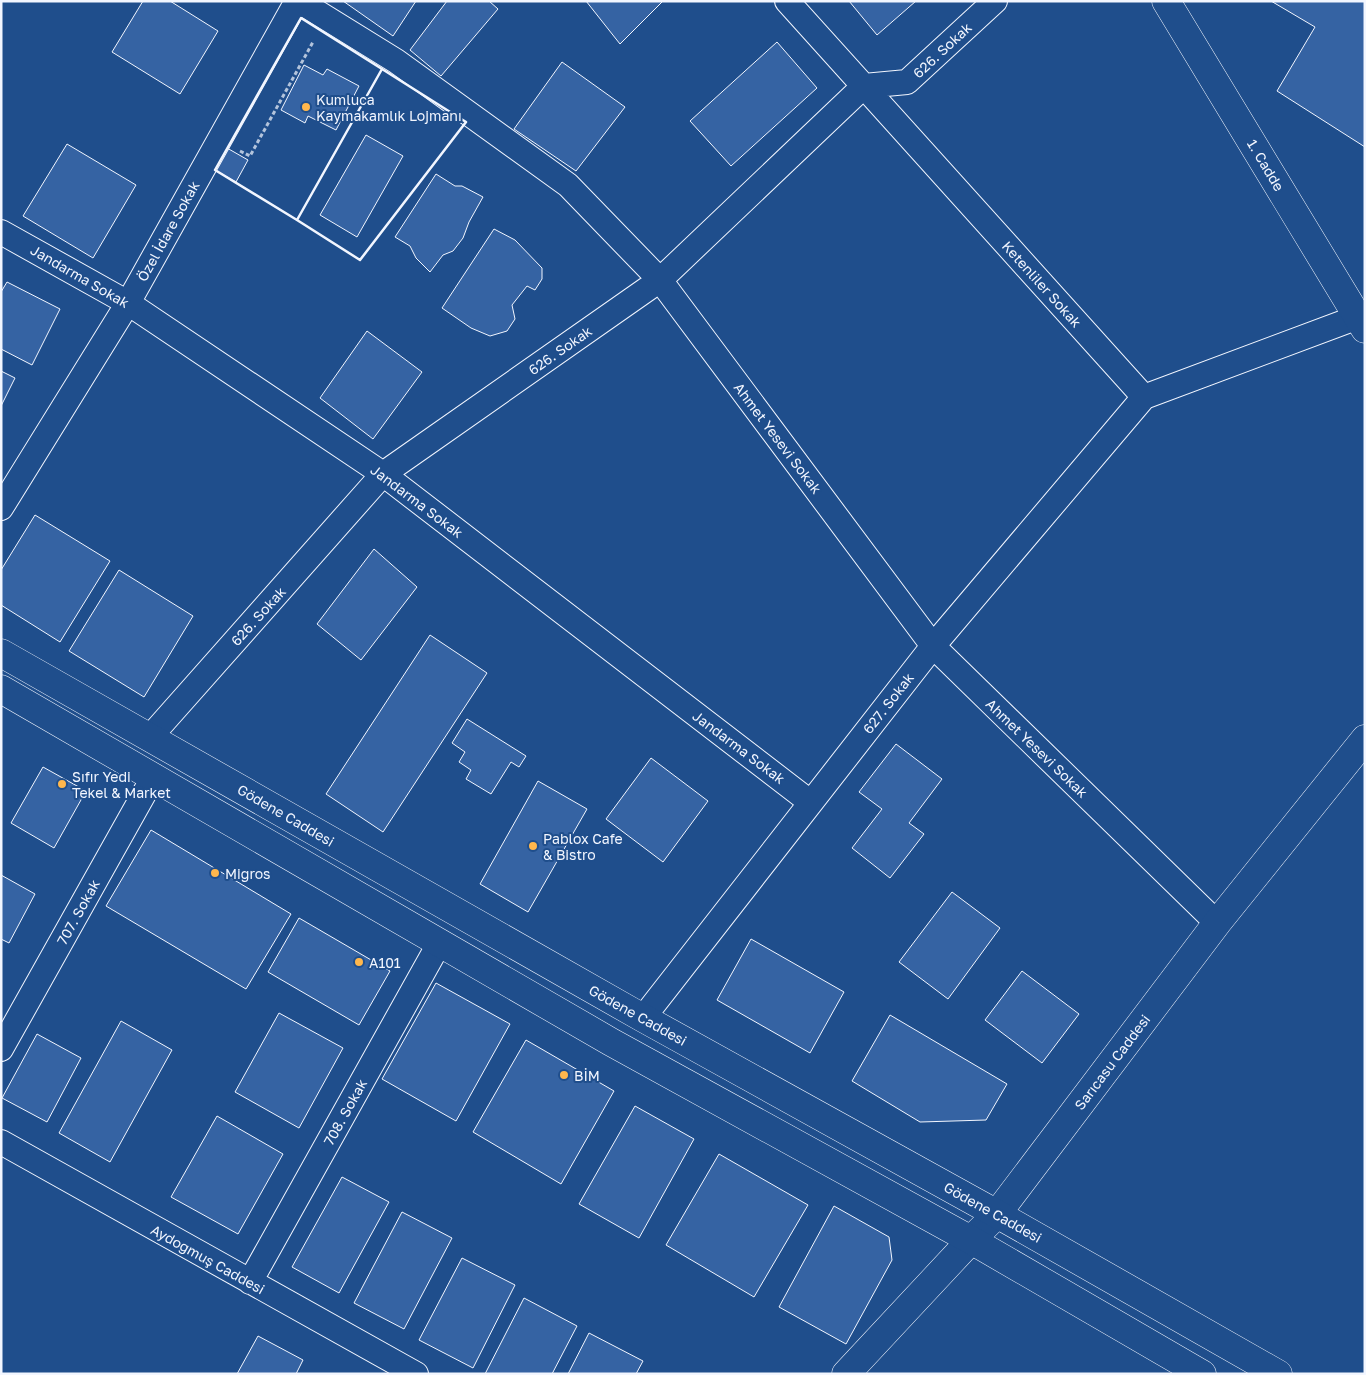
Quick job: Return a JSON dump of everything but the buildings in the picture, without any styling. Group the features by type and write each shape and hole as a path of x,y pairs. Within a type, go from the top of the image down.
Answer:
{"main road":[{"name":"1. Cadde","path":"1166,1 1361,323"},
{"name":"Gödene Caddesi","path":"1,653 643,1018 997,1214 1278,1374"},
{"path":"1,689 611,1042 971,1240 1202,1374"},
{"name":"Sarıcasu Caddesi","path":"846,1374 997,1214 1217,923 1365,739"}],"street":[{"name":"Özel İdare Sokak","path":"5,492 128,303 298,1"},
{"name":"Ahmet Yesevi Sokak","path":"298,1 396,61 568,185 660,280 933,646 1217,923"},
{"name":"Ketenliler Sokak","path":"788,1 1144,397"},
{"name":"626. Sokak","path":"150,737 383,474 660,280 864,86 907,82 995,1"},
{"name":"Jandarma Sokak","path":"1,232 128,303 383,474 810,802"},
{"path":"1144,397 1361,323"},
{"name":"627. Sokak","path":"643,1018 933,646 1144,397"},
{"name":"707. Sokak","path":"1,1049 154,776"},
{"name":"708. Sokak","path":"250,1282 440,942"},
{"name":"Aydoğmuş Caddesi","path":"1,1142 416,1374"}],"path":[{"path":"219,139 250,156 300,69 313,42"}],"wall":[{"path":"301,18 382,69 297,220 215,170 301,18"},
{"path":"382,69 466,122 360,260 297,220 382,69"}],"place":[{"name":"Kumluca Kaymakamlık Lojmanı","path":"306,107"},
{"name":"Sıfır Yedi Tekel & Market","path":"62,784"},
{"name":"Pablox Cafe & Bistro","path":"533,846"},
{"name":"Migros","path":"215,873"},
{"name":"A101","path":"359,962"},
{"name":"BİM","path":"564,1075"}]}
